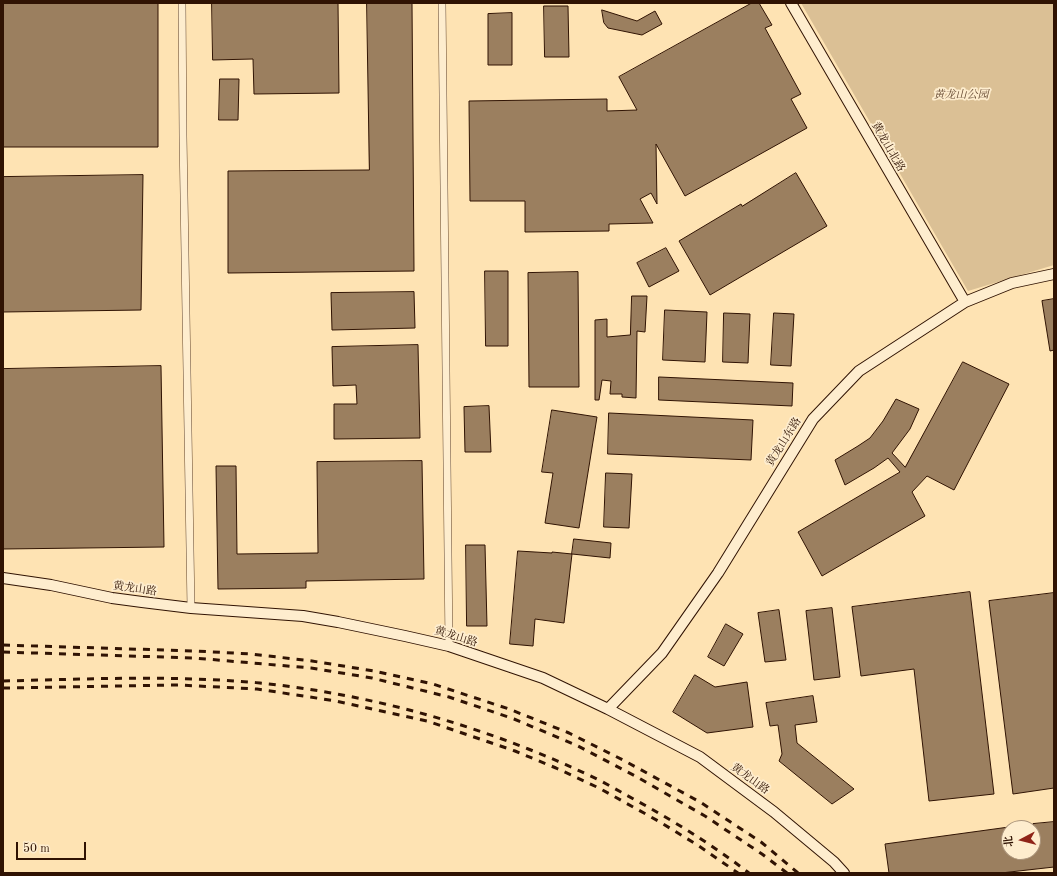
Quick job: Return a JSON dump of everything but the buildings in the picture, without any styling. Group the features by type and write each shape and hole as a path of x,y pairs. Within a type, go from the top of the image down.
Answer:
{"street":[{"path":"182,3 191,608"},
{"path":"442,3 449,646"},
{"name":"黄龙山北路","path":"791,3 965,302"},
{"name":"黄龙山东路","path":"608,709 662,653 718,573 813,419 859,371 965,302 1012,283 1054,274"},
{"name":"黄龙山路","path":"3,578 51,585 112,598 191,608 303,616 338,622 449,646 543,678 608,709 700,757 774,812 834,862 844,873"}],"green space":[{"name":"黄龙山公园","path":"801,3 1054,3 1054,265 968,291"}],"railway":[{"path":"3,645 251,654 312,661 374,671 433,684 509,709 569,733 623,760 700,802 761,842 798,873"},
{"path":"3,652 194,658 311,668 372,678 449,697 514,719 576,745 637,777 705,816 762,854 787,873"},
{"path":"3,681 164,678 260,683 348,696 435,717 519,745 601,781 709,844 749,873"},
{"path":"3,688 178,685 257,689 336,701 427,721 515,751 599,788 660,822 699,846 738,873"}]}
